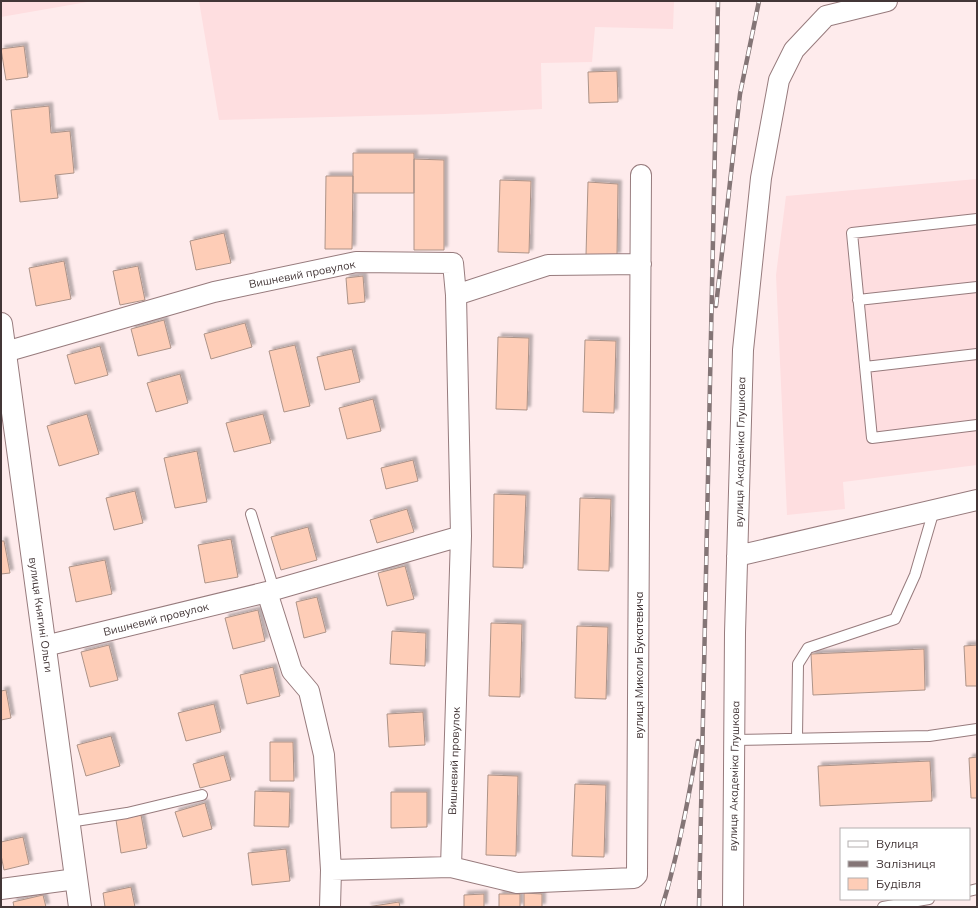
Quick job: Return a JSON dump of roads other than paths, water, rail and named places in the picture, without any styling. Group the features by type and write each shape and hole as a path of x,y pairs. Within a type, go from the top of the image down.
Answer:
{"street":[{"name":"вулиця Академіка Глушкова","path":"733,907 737,556 743,350 761,178 779,80 794,50 826,16 887,1"},
{"name":"вулиця Миколи Букатевича","path":"451,867 517,883 634,878 638,876 641,175"},
{"name":"Вишневий провулок","path":"5,361 214,292 356,262 454,263 456,295 460,536 451,867"},
{"path":"456,295 548,265 641,264"},
{"name":"вулиця Княгині Ольги","path":"1,324 80,907"},
{"path":"737,556 977,500"},
{"name":"Вишневий провулок","path":"45,646 271,591 460,536"},
{"path":"271,591 292,671 309,691 324,755 331,870 330,907"},
{"path":"331,870 451,867"},
{"path":"1,889 76,879"}],"lane":[{"path":"977,219 852,233 872,438 977,425"},
{"path":"858,300 977,287"},
{"path":"865,367 977,354"},
{"path":"797,737 798,664 808,648 895,619 915,575 934,510"},
{"path":"251,514 271,591"},
{"path":"734,740 797,737 929,736 977,729"},
{"path":"69,822 127,812 202,795"},
{"path":"883,907 923,900"}],"railway":[{"path":"699,907 718,1"},
{"path":"716,306 740,94 759,1"},
{"path":"662,907 674,866 683,825 698,741"}]}
